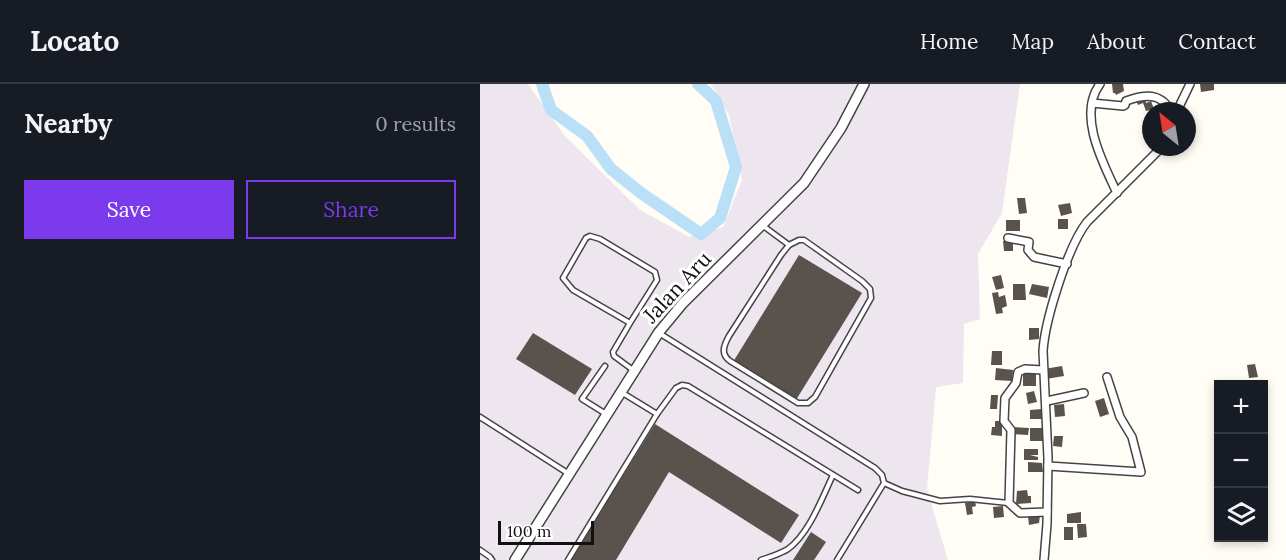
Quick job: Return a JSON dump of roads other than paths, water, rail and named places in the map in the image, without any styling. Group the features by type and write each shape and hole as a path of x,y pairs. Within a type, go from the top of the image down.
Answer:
{"street":[{"name":"Jalan Aru","path":"515,560 658,332 669,318 804,183 841,128 864,84"},
{"path":"1100,84 1095,91 1092,103 1092,134 1117,193"},
{"path":"1181,102 1190,84"},
{"path":"1092,103 1123,106 1126,101 1145,96 1162,102"},
{"path":"1044,560 1048,466 1047,401 1043,370 1044,336 1078,233 1153,156"},
{"path":"1008,238 1029,242 1028,250 1034,257 1067,264"},
{"path":"1043,370 1020,370 1013,388 1005,398 1004,421 1011,430 1009,503 1020,513 1047,512"},
{"path":"1048,466 1141,472 1132,436 1120,417 1107,377"},
{"path":"1047,401 1084,393"}],"lane":[{"path":"762,225 789,245"},
{"path":"630,323 573,290 563,278 586,238 590,236 655,272 657,276 657,280 613,352 614,356 633,370"},
{"path":"804,240 862,281 870,289 872,298 814,397 807,403 798,403 730,361 724,354 723,348 789,245 804,240"},
{"path":"658,332 875,468 882,475 884,483 837,560"},
{"path":"605,366 582,399 606,415"},
{"path":"568,560 657,414 676,388 682,385 688,386 858,490"},
{"path":"621,392 657,414"},
{"path":"480,417 570,474"},
{"path":"761,560 787,550 797,540 814,514 833,475"},
{"path":"884,483 902,492 940,501 970,499 1009,503"},
{"path":"480,550 492,560"}],"waterway":[{"path":"542,84 551,110 587,136 611,169 641,193 701,234 720,218 736,167 716,101 698,84"}]}
